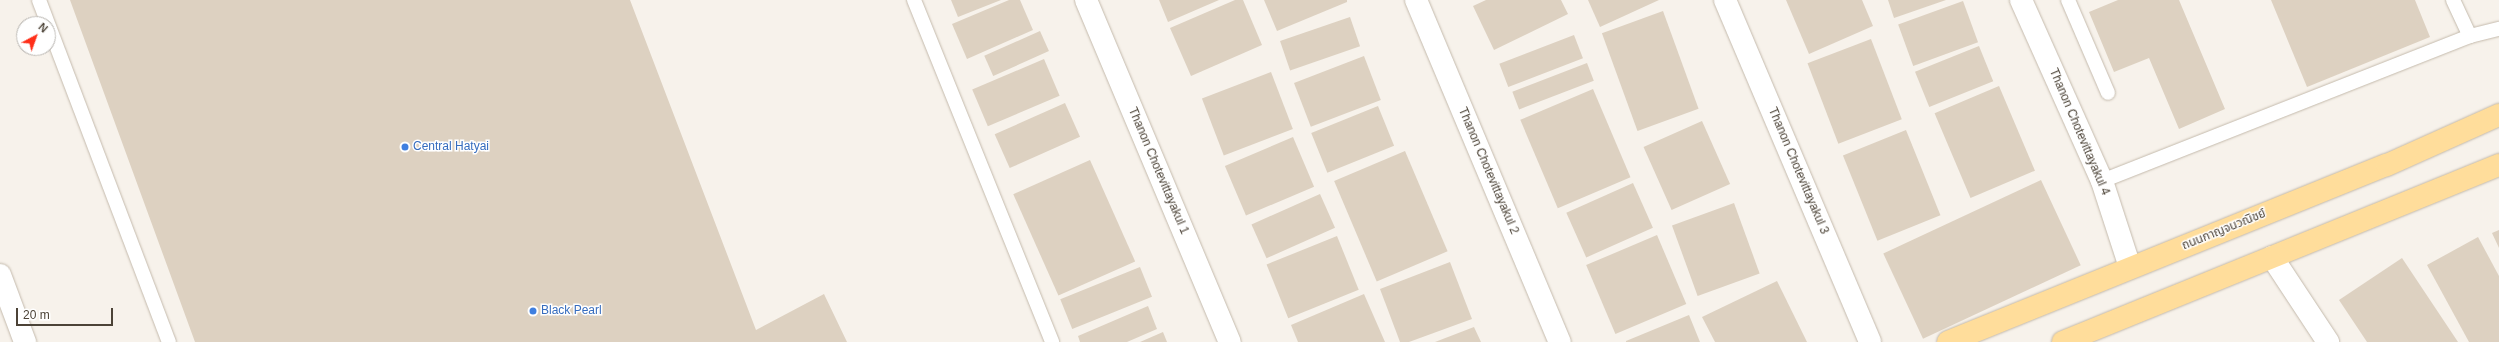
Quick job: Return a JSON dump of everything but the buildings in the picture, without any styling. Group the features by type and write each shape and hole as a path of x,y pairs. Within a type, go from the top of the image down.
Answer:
{"main road":[{"name":"ถนนกาญจนวณิชย์","path":"1948,342 2130,267 2387,165 2499,115"},
{"path":"2063,342 2499,165"}],"street":[{"name":"Thanon Chotevittayakul 1","path":"1086,0 1230,342"},
{"name":"Thanon Chotevittayakul 2","path":"1416,0 1560,342"},
{"name":"Thanon Chotevittayakul 3","path":"1725,0 1870,342"},
{"name":"Thanon Chotevittayakul 4","path":"2021,0 2102,181 2130,267"},
{"path":"2272,257 2328,342"},
{"path":"0,275 25,342"}],"lane":[{"path":"39,0 169,342"},
{"path":"914,0 1052,342"},
{"path":"2068,0 2108,93"},
{"path":"2453,0 2470,36"},
{"path":"2102,181 2470,36 2499,29"}],"place":[{"name":"Central Hatyai","path":"405,147"},
{"name":"Black Pearl","path":"533,311"}]}
